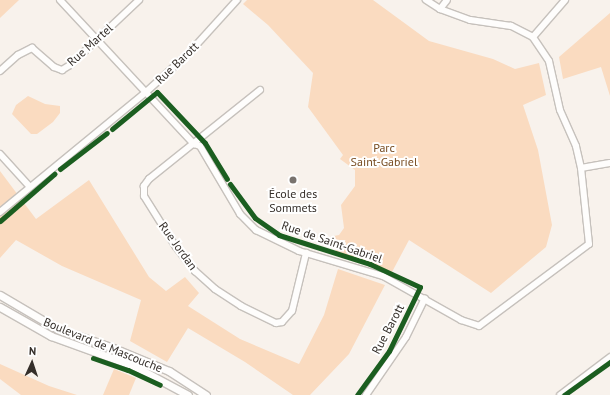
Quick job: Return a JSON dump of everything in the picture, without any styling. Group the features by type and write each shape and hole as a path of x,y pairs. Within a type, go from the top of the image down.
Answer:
{"street":[{"name":"Rue de Saint-Gabriel","path":"60,0 98,39 194,144 203,150 232,201 248,223 274,241 306,253 383,276 425,298 461,320 479,326 583,250 588,244 589,230 581,168 576,146 560,110 549,61 533,37 512,26 470,20 440,9 426,0"},
{"name":"Rue Martel","path":"0,71 18,55 32,48 54,67 62,70 70,65 139,0"},
{"name":"Rue Barott","path":"0,212 29,186 146,92 188,54 237,0"},
{"path":"440,9 447,0"},
{"path":"533,37 566,0"},
{"path":"194,144 260,90"},
{"name":"Rue Jordan","path":"194,144 149,179 144,186 144,196 176,247 195,271 215,289 241,306 276,322 282,322 292,311 306,253"},
{"path":"0,154 29,186"},
{"path":"581,168 610,163"},
{"name":"Boulevard de Mascouche","path":"0,295 56,328 111,347 169,371 206,395"},
{"name":"Rue Barott","path":"366,395 406,337 425,298"},
{"name":"Boulevard de Mascouche","path":"0,307 51,336 134,366 188,395"},
{"path":"560,395 610,357"}],"green space":[{"path":"0,0 19,0 0,18"},
{"name":"Parc Saint-Gabriel","path":"247,0 373,0 429,41 493,59 515,69 539,63 546,95 523,105 538,150 552,225 546,247 491,293 409,240 392,272 336,252 334,236 339,235 344,228 341,205 355,186 355,170 340,159 343,155 308,107 313,73 268,25 243,4"},
{"path":"610,13 610,96 601,67 563,79 559,57"},
{"path":"28,96 45,104 60,106 60,113 53,122 37,134 31,134 12,114 16,105"},
{"path":"0,171 36,219 89,180 149,277 166,291 185,277 199,293 188,306 240,339 299,364 324,315 338,269 385,285 349,354 310,395 293,395 245,362 188,328 167,362 130,341 141,300 62,266 16,240 0,258"},
{"path":"0,364 49,386 77,395 21,395 0,379"},
{"path":"114,369 136,378 129,395 103,395"}],"cycle path":[{"path":"112,129 157,92 205,143 227,179"},
{"path":"60,169 107,133"},
{"path":"0,221 54,174"},
{"path":"230,184 255,218 279,235 370,264 420,287 389,351 357,395"},
{"path":"93,358 128,370 160,385"},
{"path":"564,395 610,362"}],"place":[{"name":"École des Sommets","path":"293,180"}]}
